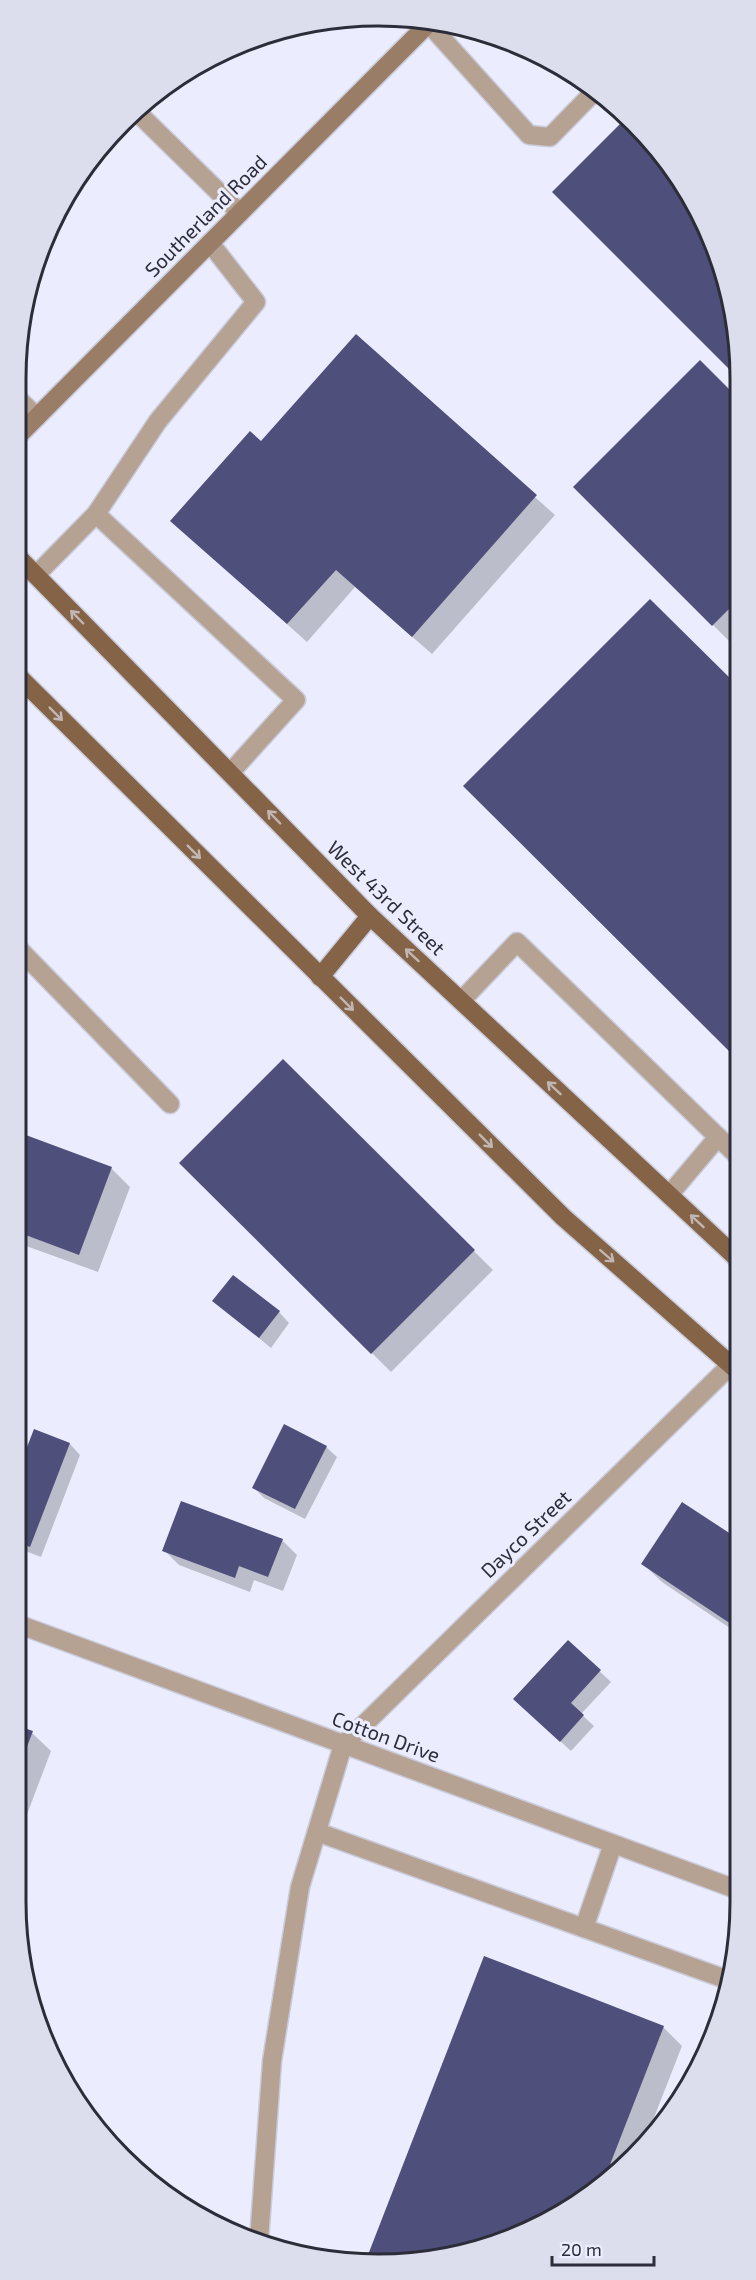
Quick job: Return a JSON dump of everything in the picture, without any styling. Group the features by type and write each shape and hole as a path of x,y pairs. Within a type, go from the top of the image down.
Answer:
{"main road":[{"name":"West 43rd Street","path":"26,565 370,916 730,1252"},
{"path":"26,684 563,1217 730,1359"},
{"path":"320,978 370,916"}],"street":[{"name":"Southerland Road","path":"26,428 425,29"},
{"path":"434,30 530,135 550,137 590,96"},
{"path":"142,116 240,213"},
{"path":"36,575 96,514 158,421 256,302 210,243"},
{"path":"26,406 37,417"},
{"path":"96,514 296,700 230,773"},
{"path":"461,1001 517,942 730,1148"},
{"path":"26,956 170,1104"},
{"path":"669,1195 718,1137"},
{"name":"Dayco Street","path":"344,1745 730,1372"},
{"name":"Cotton Drive","path":"26,1627 730,1887"},
{"path":"259,2234 272,2061 300,1887 344,1745"},
{"path":"317,1832 722,1978"},
{"path":"584,1928 613,1844"}],"building":[{"path":"621,123 627,129 658,163 671,182 704,243 724,309 730,370 552,192"},
{"path":"356,334 537,495 412,637 336,570 287,624 170,521 250,431 261,441"},
{"path":"700,360 730,390 730,608 712,626 573,487"},
{"path":"650,599 730,678 730,1052 463,786"},
{"path":"283,1059 475,1250 371,1354 179,1163"},
{"path":"26,1135 112,1167 79,1255 26,1235"},
{"path":"233,1275 280,1311 259,1338 212,1301"},
{"path":"284,1424 327,1446 295,1509 252,1488"},
{"path":"34,1429 70,1443 30,1547 26,1545 26,1450"},
{"path":"181,1501 283,1539 268,1577 239,1566 235,1578 162,1551"},
{"path":"682,1502 730,1533 730,1623 641,1564"},
{"path":"568,1640 601,1670 571,1703 584,1715 560,1742 513,1699"},
{"path":"26,1729 33,1731 26,1749"},
{"path":"484,1956 664,2026 609,2168 593,2182 534,2218 491,2236 447,2248 401,2254 368,2254"}]}
